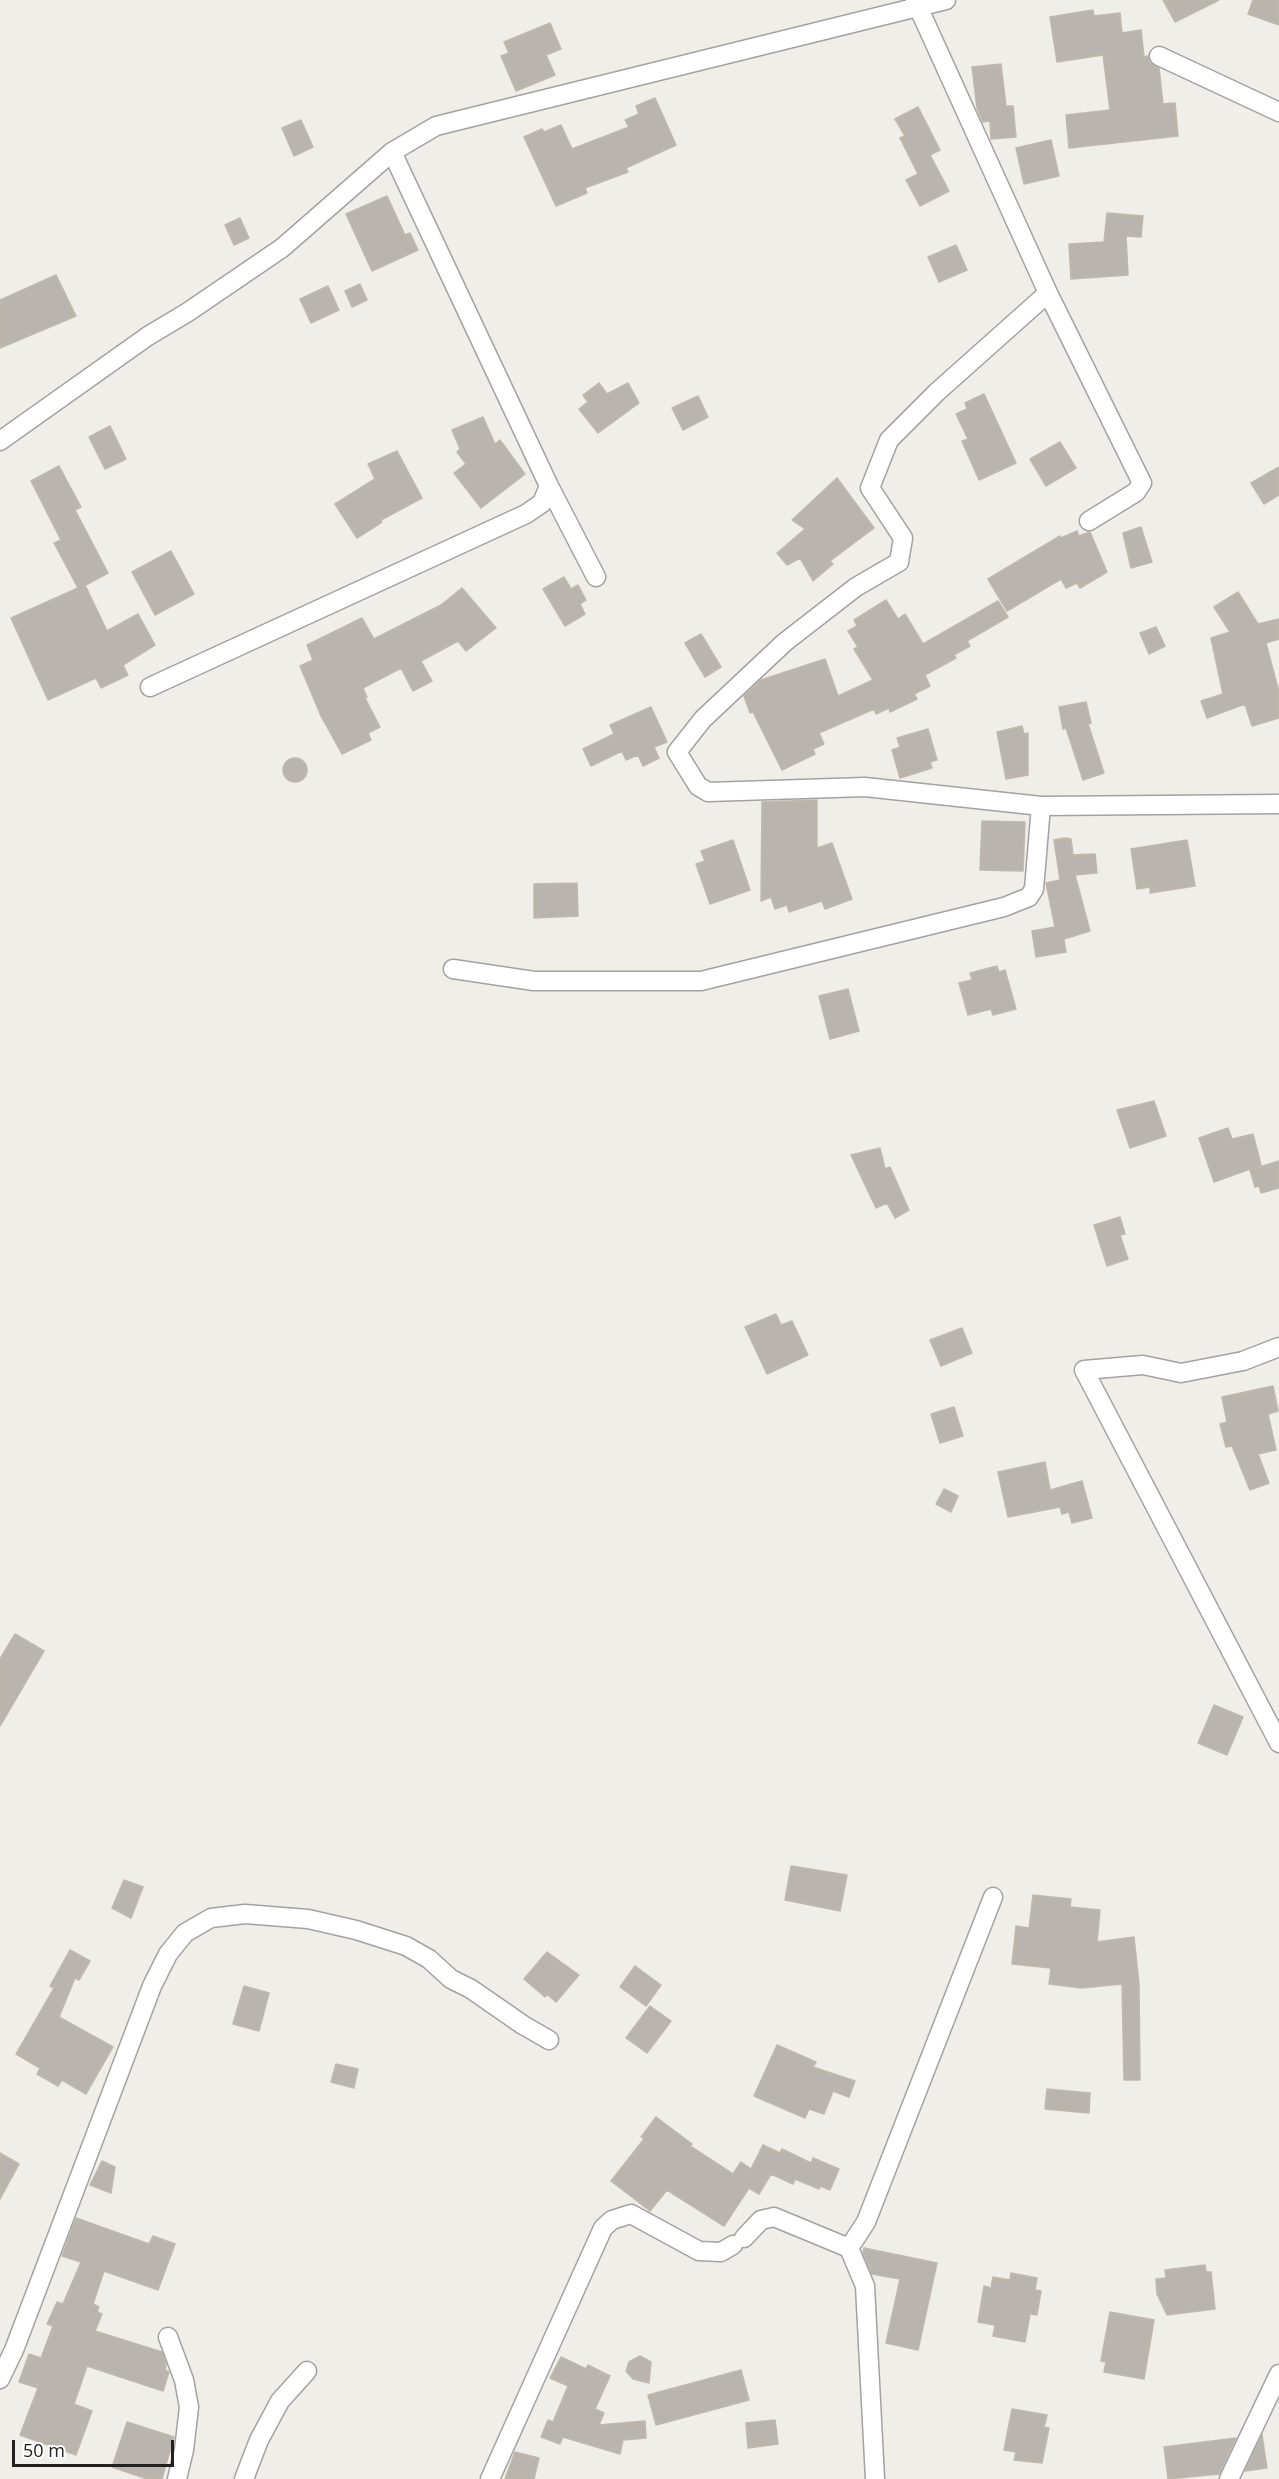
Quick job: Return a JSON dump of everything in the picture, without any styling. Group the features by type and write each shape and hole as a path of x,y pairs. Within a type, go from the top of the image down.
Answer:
{"street":[{"path":"0,441 148,336 188,312 282,248 392,152 436,126 917,2 946,0"},
{"path":"917,2 1048,293 1142,483 1136,492 1089,521"},
{"path":"1159,56 1279,112"},
{"path":"392,152 549,486 596,577"},
{"path":"1048,293 937,392 889,440 870,488 903,538 899,562 856,586 785,642 703,719 677,752 698,786 708,792 865,787 1041,806 1279,804"},
{"path":"150,687 526,514 542,503 549,486"},
{"path":"453,969 534,981 701,981 1004,907 1029,897 1034,889 1041,806"},
{"path":"1279,1347 1243,1361 1190,1372 1181,1373 1143,1365 1084,1370 1279,1743"},
{"path":"849,2248 866,2222 993,1897"},
{"path":"0,2379 14,2350 152,1986 168,1954 185,1933 211,1918 245,1914 308,1919 356,1930 406,1946 429,1959 451,1979 471,1989 549,2040"},
{"path":"490,2479 603,2228 612,2220 631,2214 699,2251 721,2252 738,2242 761,2220 774,2217 849,2248 865,2286 875,2479"},
{"path":"168,2337 184,2380 189,2407 184,2450 177,2479"},
{"path":"244,2479 259,2440 279,2401 307,2371"},
{"path":"1229,2479 1279,2374"}],"building":[{"path":"1163,0 1219,0 1175,22"},
{"path":"1253,0 1279,0 1279,25 1248,14"},
{"path":"1093,10 1094,16 1120,13 1122,33 1141,30 1144,57 1148,56 1150,63 1159,68 1163,104 1175,103 1178,136 1069,148 1066,115 1110,110 1103,55 1057,62 1050,17"},
{"path":"550,23 561,49 546,55 555,75 516,91 501,56 509,53 504,42"},
{"path":"1001,64 1006,106 1013,106 1016,137 991,139 990,121 983,122 977,108 972,67"},
{"path":"655,98 676,145 626,168 628,172 585,188 587,193 556,206 524,137 542,129 544,132 561,125 572,149 629,127 625,120 639,114 636,106"},
{"path":"918,107 940,150 930,155 949,191 920,206 906,180 918,174 900,138 905,136 895,119"},
{"path":"301,120 313,147 294,156 282,128"},
{"path":"1051,140 1059,176 1024,184 1016,148"},
{"path":"387,196 405,235 410,233 418,250 372,271 346,214"},
{"path":"1107,213 1143,216 1141,237 1126,236 1128,275 1071,279 1069,244 1104,242"},
{"path":"240,218 249,238 234,245 225,225"},
{"path":"956,245 967,270 939,282 928,257"},
{"path":"56,275 76,316 0,348 0,300"},
{"path":"360,284 367,300 352,307 345,291"},
{"path":"328,286 339,310 311,323 300,299"},
{"path":"599,383 607,394 628,383 639,403 598,433 579,409 588,402 583,395"},
{"path":"984,394 1016,463 979,480 962,441 968,439 956,414 967,409 965,403"},
{"path":"698,396 708,417 683,430 672,408"},
{"path":"483,417 495,444 500,440 525,474 481,508 454,473 466,464 457,452 460,449 452,430"},
{"path":"110,426 126,459 105,469 89,437"},
{"path":"1060,442 1076,468 1046,486 1030,459"},
{"path":"397,451 422,498 381,520 382,522 357,538 335,504 375,479 368,464"},
{"path":"59,466 81,507 75,510 108,573 85,585 107,631 138,614 155,645 123,665 128,675 101,688 96,678 48,700 11,618 78,588 54,543 61,540 31,481"},
{"path":"1279,467 1279,495 1264,504 1251,483"},
{"path":"837,478 874,528 830,561 833,564 813,581 800,558 787,565 777,553 805,529 792,520"},
{"path":"1141,527 1152,562 1131,568 1123,533"},
{"path":"1077,531 1079,536 1090,532 1107,572 1080,588 1077,583 1066,588 1061,579 1007,611 988,579 1060,536 1061,538"},
{"path":"171,551 194,594 155,615 132,572"},
{"path":"564,577 571,589 578,585 586,600 580,604 585,614 565,626 543,589"},
{"path":"462,588 496,628 466,651 458,641 421,661 432,681 413,691 401,668 363,688 367,697 365,698 380,727 368,733 371,740 342,754 321,716 300,666 313,660 307,645 362,618 374,639 441,605"},
{"path":"1238,592 1258,624 1279,619 1279,639 1266,643 1279,692 1279,718 1252,726 1245,704 1207,718 1201,701 1223,694 1211,638 1230,632 1214,607"},
{"path":"886,600 898,619 905,614 923,644 998,601 1008,617 967,641 970,646 954,655 956,658 925,675 930,686 914,694 917,699 890,712 889,708 876,714 874,709 819,733 824,744 813,749 815,754 782,770 753,712 750,713 744,696 761,680 825,659 838,696 873,680 854,649 858,647 848,631 857,626 854,620"},
{"path":"1156,627 1165,646 1149,654 1140,633"},
{"path":"701,634 721,667 705,677 685,643"},
{"path":"1086,702 1091,723 1088,724 1104,773 1083,780 1066,728 1063,729 1059,707"},
{"path":"651,707 667,742 654,747 659,758 643,766 638,755 626,760 622,751 591,766 583,749 614,734 610,725"},
{"path":"1022,726 1024,734 1028,733 1028,775 1006,779 997,732"},
{"path":"928,729 937,760 930,762 932,768 900,778 892,750 900,747 897,738"},
{"path":"295,758 303,762 307,770 303,778 295,782 287,778 283,770 287,762"},
{"path":"817,800 817,848 832,843 852,899 825,909 822,901 789,912 787,905 775,909 771,897 761,901 762,802"},
{"path":"982,821 1025,822 1023,871 980,870"},
{"path":"1071,839 1073,855 1095,854 1097,873 1075,875 1090,931 1064,939 1066,952 1036,957 1032,931 1055,927 1046,883 1060,880 1054,840"},
{"path":"733,840 750,890 710,904 696,864 705,861 701,851"},
{"path":"1187,840 1195,886 1150,893 1150,887 1137,889 1131,849"},
{"path":"577,883 578,916 534,918 534,884"},
{"path":"997,966 999,972 1005,970 1016,1009 993,1015 991,1009 968,1015 959,983 972,980 970,973"},
{"path":"848,989 859,1031 830,1039 819,996"},
{"path":"1154,1101 1166,1136 1130,1148 1117,1110"},
{"path":"1228,1128 1232,1139 1253,1134 1261,1165 1214,1182 1199,1138"},
{"path":"880,1148 885,1169 890,1167 909,1210 895,1218 887,1203 876,1208 851,1155"},
{"path":"1279,1161 1279,1188 1261,1193 1259,1186 1255,1187 1250,1170"},
{"path":"1120,1217 1125,1234 1120,1235 1128,1259 1107,1266 1094,1225"},
{"path":"776,1314 781,1325 792,1321 808,1355 767,1374 745,1327"},
{"path":"962,1328 972,1353 941,1366 930,1340"},
{"path":"1273,1386 1278,1411 1268,1414 1276,1450 1258,1454 1269,1483 1250,1490 1232,1446 1226,1447 1220,1424 1227,1422 1222,1397"},
{"path":"954,1407 963,1436 940,1443 931,1414"},
{"path":"1045,1462 1050,1490 1082,1481 1092,1518 1072,1523 1069,1512 1062,1514 1060,1507 1008,1517 998,1472"},
{"path":"944,1489 958,1496 951,1512 936,1504"},
{"path":"15,1634 44,1651 0,1726 0,1659"},
{"path":"1214,1705 1243,1717 1227,1755 1198,1743"},
{"path":"791,1866 847,1875 840,1911 785,1900"},
{"path":"124,1880 143,1887 131,1918 112,1908"},
{"path":"1033,1895 1071,1899 1070,1907 1100,1910 1097,1942 1134,1937 1139,1984 1140,2080 1124,2080 1122,1984 1082,1988 1049,1984 1051,1968 1012,1964 1016,1926 1029,1928"},
{"path":"70,1950 90,1961 79,1980 75,1978 59,2017 113,2047 86,2094 62,2080 58,2086 37,2074 40,2068 16,2054 54,1988 50,1986"},
{"path":"547,1952 579,1975 556,2002 547,1994 545,1997 524,1979"},
{"path":"635,1966 661,1985 646,2006 620,1987"},
{"path":"244,1986 269,1993 259,2031 233,2024"},
{"path":"650,2006 671,2021 647,2053 626,2038"},
{"path":"777,2045 816,2062 813,2067 855,2081 849,2097 833,2091 824,2114 809,2109 805,2118 754,2096"},
{"path":"336,2064 358,2069 354,2088 331,2082"},
{"path":"1047,2089 1090,2093 1089,2113 1045,2109"},
{"path":"656,2117 692,2144 690,2146 733,2174 741,2162 751,2169 763,2145 780,2153 782,2149 811,2163 813,2158 839,2169 830,2190 820,2186 819,2189 795,2179 793,2184 771,2174 759,2194 749,2188 724,2226 667,2190 650,2211 611,2181 644,2139 641,2137"},
{"path":"0,2153 19,2164 0,2199"},
{"path":"102,2161 115,2167 111,2193 90,2185"},
{"path":"76,2218 149,2244 153,2236 175,2244 158,2290 104,2271 93,2304 99,2307 97,2312 102,2314 95,2331 162,2352 166,2365 165,2370 169,2372 163,2391 87,2366 74,2404 92,2411 76,2455 20,2435 38,2388 19,2382 29,2354 41,2358 53,2326 47,2324 57,2302 63,2304 81,2262 62,2256"},
{"path":"864,2248 937,2263 918,2350 886,2343 900,2279 872,2274 863,2253"},
{"path":"1205,2265 1206,2272 1211,2272 1215,2309 1167,2315 1157,2294 1156,2279 1166,2278 1165,2270"},
{"path":"1011,2273 1037,2278 1035,2290 1041,2291 1037,2315 1030,2314 1025,2342 993,2336 995,2325 978,2322 984,2286 991,2288 993,2277 1010,2280"},
{"path":"1110,2312 1154,2320 1144,2379 1104,2372 1106,2362 1101,2361"},
{"path":"640,2356 651,2362 649,2383 633,2379 626,2371 629,2362"},
{"path":"561,2357 586,2369 588,2365 610,2376 595,2409 604,2413 599,2425 645,2421 646,2438 623,2440 620,2454 563,2437 560,2444 541,2437 548,2420 553,2422 568,2386 550,2378"},
{"path":"741,2370 749,2400 656,2425 648,2395"},
{"path":"1012,2409 1047,2415 1044,2427 1049,2428 1042,2463 1014,2460 1016,2452 1004,2450"},
{"path":"775,2420 778,2444 748,2448 746,2423"},
{"path":"127,2422 174,2437 162,2479 147,2479 112,2467"},
{"path":"1262,2435 1267,2468 1245,2471"},
{"path":"1236,2438 1219,2474 1168,2479 1164,2447"},
{"path":"515,2452 539,2458 534,2479 505,2479"}]}
